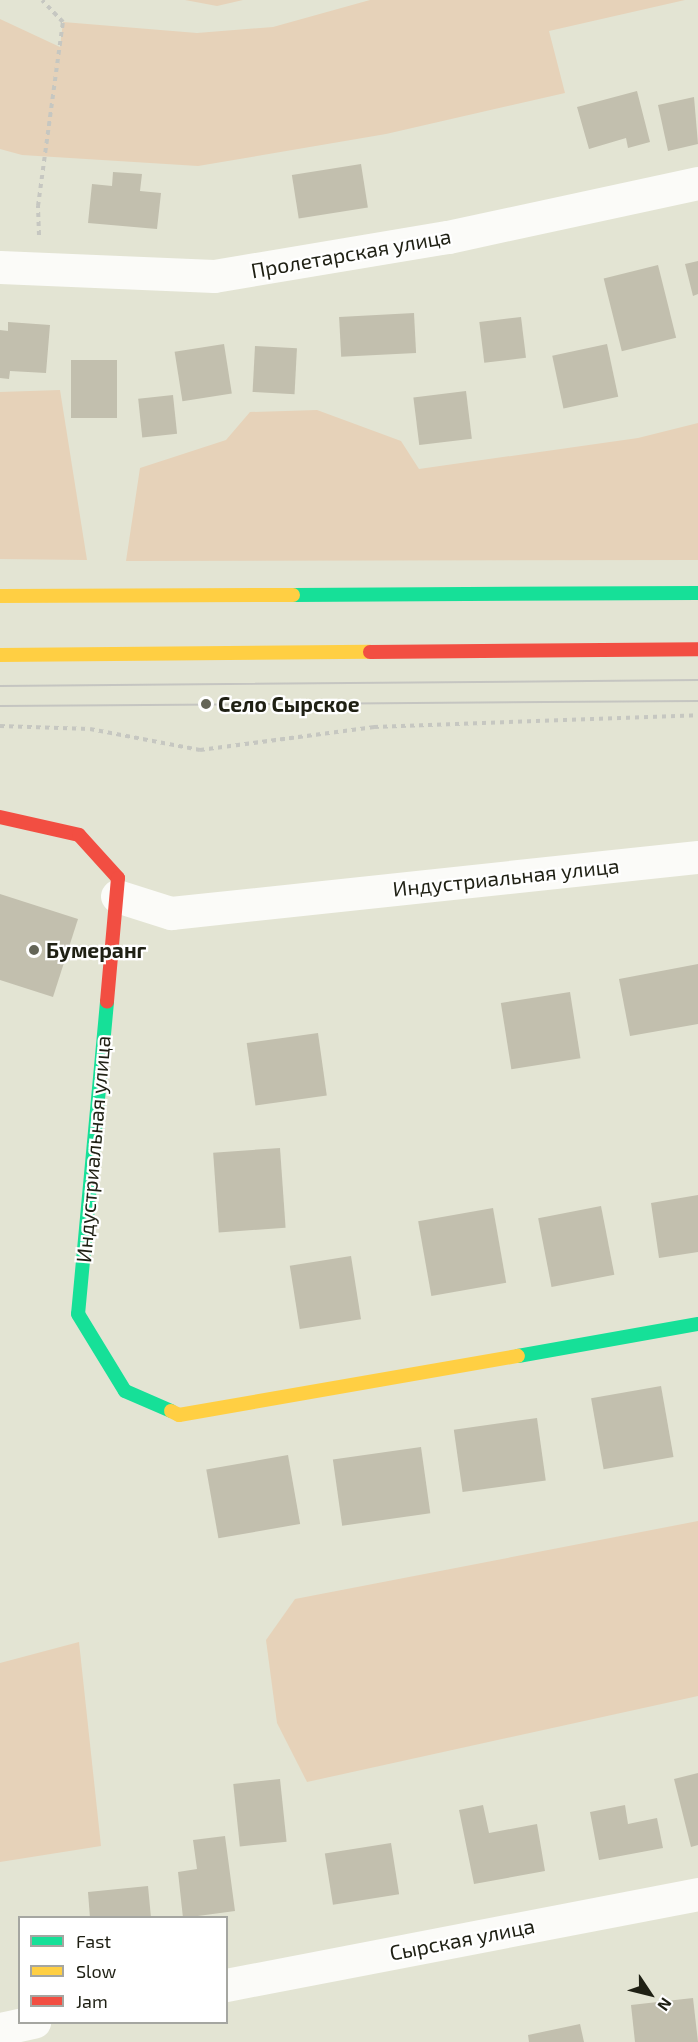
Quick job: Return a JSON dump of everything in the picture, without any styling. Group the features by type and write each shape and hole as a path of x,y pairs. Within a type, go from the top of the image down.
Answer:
{"main road":[{"path":"0,596 698,593"},
{"path":"0,655 698,649"},
{"path":"0,817 79,835 118,878 117,896"},
{"name":"Индустриальная улица","path":"117,896 78,1314 125,1391 179,1414 698,1324"}],"street":[{"name":"Пролетарская улица","path":"0,267 40,272 214,276 448,237 698,183"},
{"name":"Индустриальная улица","path":"117,896 171,913 698,857"},
{"name":"Сырская улица","path":"228,1985 698,1894"},
{"path":"0,2029 24,2024"}],"path":[{"path":"40,272 38,206 63,22 42,0"},
{"path":"0,726 90,729 200,750 374,727 698,715"}],"shaded area":[{"path":"185,0 243,0 217,6"},
{"path":"370,0 685,0 549,31 565,93 386,134 198,166 22,155 0,149 0,19 60,47 63,22 197,33 273,27"},
{"path":"60,390 87,560 0,559 0,392"},
{"path":"317,410 401,441 419,469 638,438 698,423 698,560 126,561 140,468 226,440 250,412"},
{"path":"698,1521 698,1696 307,1782 277,1723 266,1640 295,1599"},
{"path":"79,1642 101,1846 0,1862 0,1663"}],"building":[{"path":"637,91 650,142 628,148 626,138 589,149 577,107"},
{"path":"694,97 698,144 668,151 658,105"},
{"path":"361,164 368,207 299,218 292,175"},
{"path":"113,172 142,174 140,191 161,193 157,229 88,223 92,184 112,186"},
{"path":"698,261 698,294 693,296 685,264"},
{"path":"658,265 676,338 622,351 604,279"},
{"path":"414,313 416,353 341,357 339,317"},
{"path":"521,317 526,358 484,363 479,322"},
{"path":"8,322 50,325 46,373 10,371 9,379 0,378 0,330 8,331"},
{"path":"224,344 232,393 182,401 175,352"},
{"path":"607,344 618,397 563,408 552,356"},
{"path":"255,346 297,348 295,394 253,392"},
{"path":"71,360 117,360 117,418 71,418"},
{"path":"466,391 472,439 419,445 413,397"},
{"path":"173,395 177,434 142,437 138,399"},
{"name":"Бумеранг","path":"0,894 78,919 53,997 0,980"},
{"path":"698,964 698,1024 630,1036 619,979"},
{"path":"570,992 580,1058 511,1069 501,1003"},
{"path":"318,1033 327,1095 255,1105 247,1043"},
{"path":"280,1148 286,1228 219,1232 213,1153"},
{"path":"698,1195 698,1252 659,1258 651,1203"},
{"path":"601,1206 614,1275 552,1287 538,1218"},
{"path":"493,1208 506,1283 431,1296 418,1221"},
{"path":"351,1256 361,1319 300,1329 290,1266"},
{"path":"661,1386 674,1457 604,1469 591,1398"},
{"path":"537,1418 546,1480 463,1492 454,1430"},
{"path":"421,1447 430,1513 342,1526 333,1459"},
{"path":"288,1455 300,1524 218,1538 206,1469"},
{"path":"698,1773 698,1845 691,1847 674,1779"},
{"path":"280,1779 287,1842 240,1847 233,1784"},
{"path":"483,1805 489,1833 537,1824 545,1871 474,1884 459,1810"},
{"path":"625,1805 628,1824 657,1818 663,1848 599,1860 590,1812"},
{"path":"225,1836 235,1911 183,1916 178,1872 197,1869 193,1840"},
{"path":"391,1843 399,1894 333,1905 325,1853"},
{"path":"148,1886 151,1916 90,1916 88,1892"},
{"path":"693,1998 698,2042 635,2042 631,2005"},
{"path":"580,2024 584,2042 529,2042 528,2035"}],"tram line":[{"path":"0,686 698,680"},
{"path":"0,706 698,701"}],"traffic: fast":[{"path":"293,595 698,593"},
{"path":"107,1002 78,1314 125,1391 171,1411"},
{"path":"518,1356 698,1324"}],"traffic: slow":[{"path":"0,596 293,595"},
{"path":"0,655 370,652"},
{"path":"171,1411 179,1415 518,1356"}],"traffic: jam":[{"path":"370,652 698,649"},
{"path":"0,817 79,835 118,878 107,1002"}],"place":[{"name":"Село Сырское","path":"206,704"},
{"name":"Бумеранг","path":"34,950"}]}
